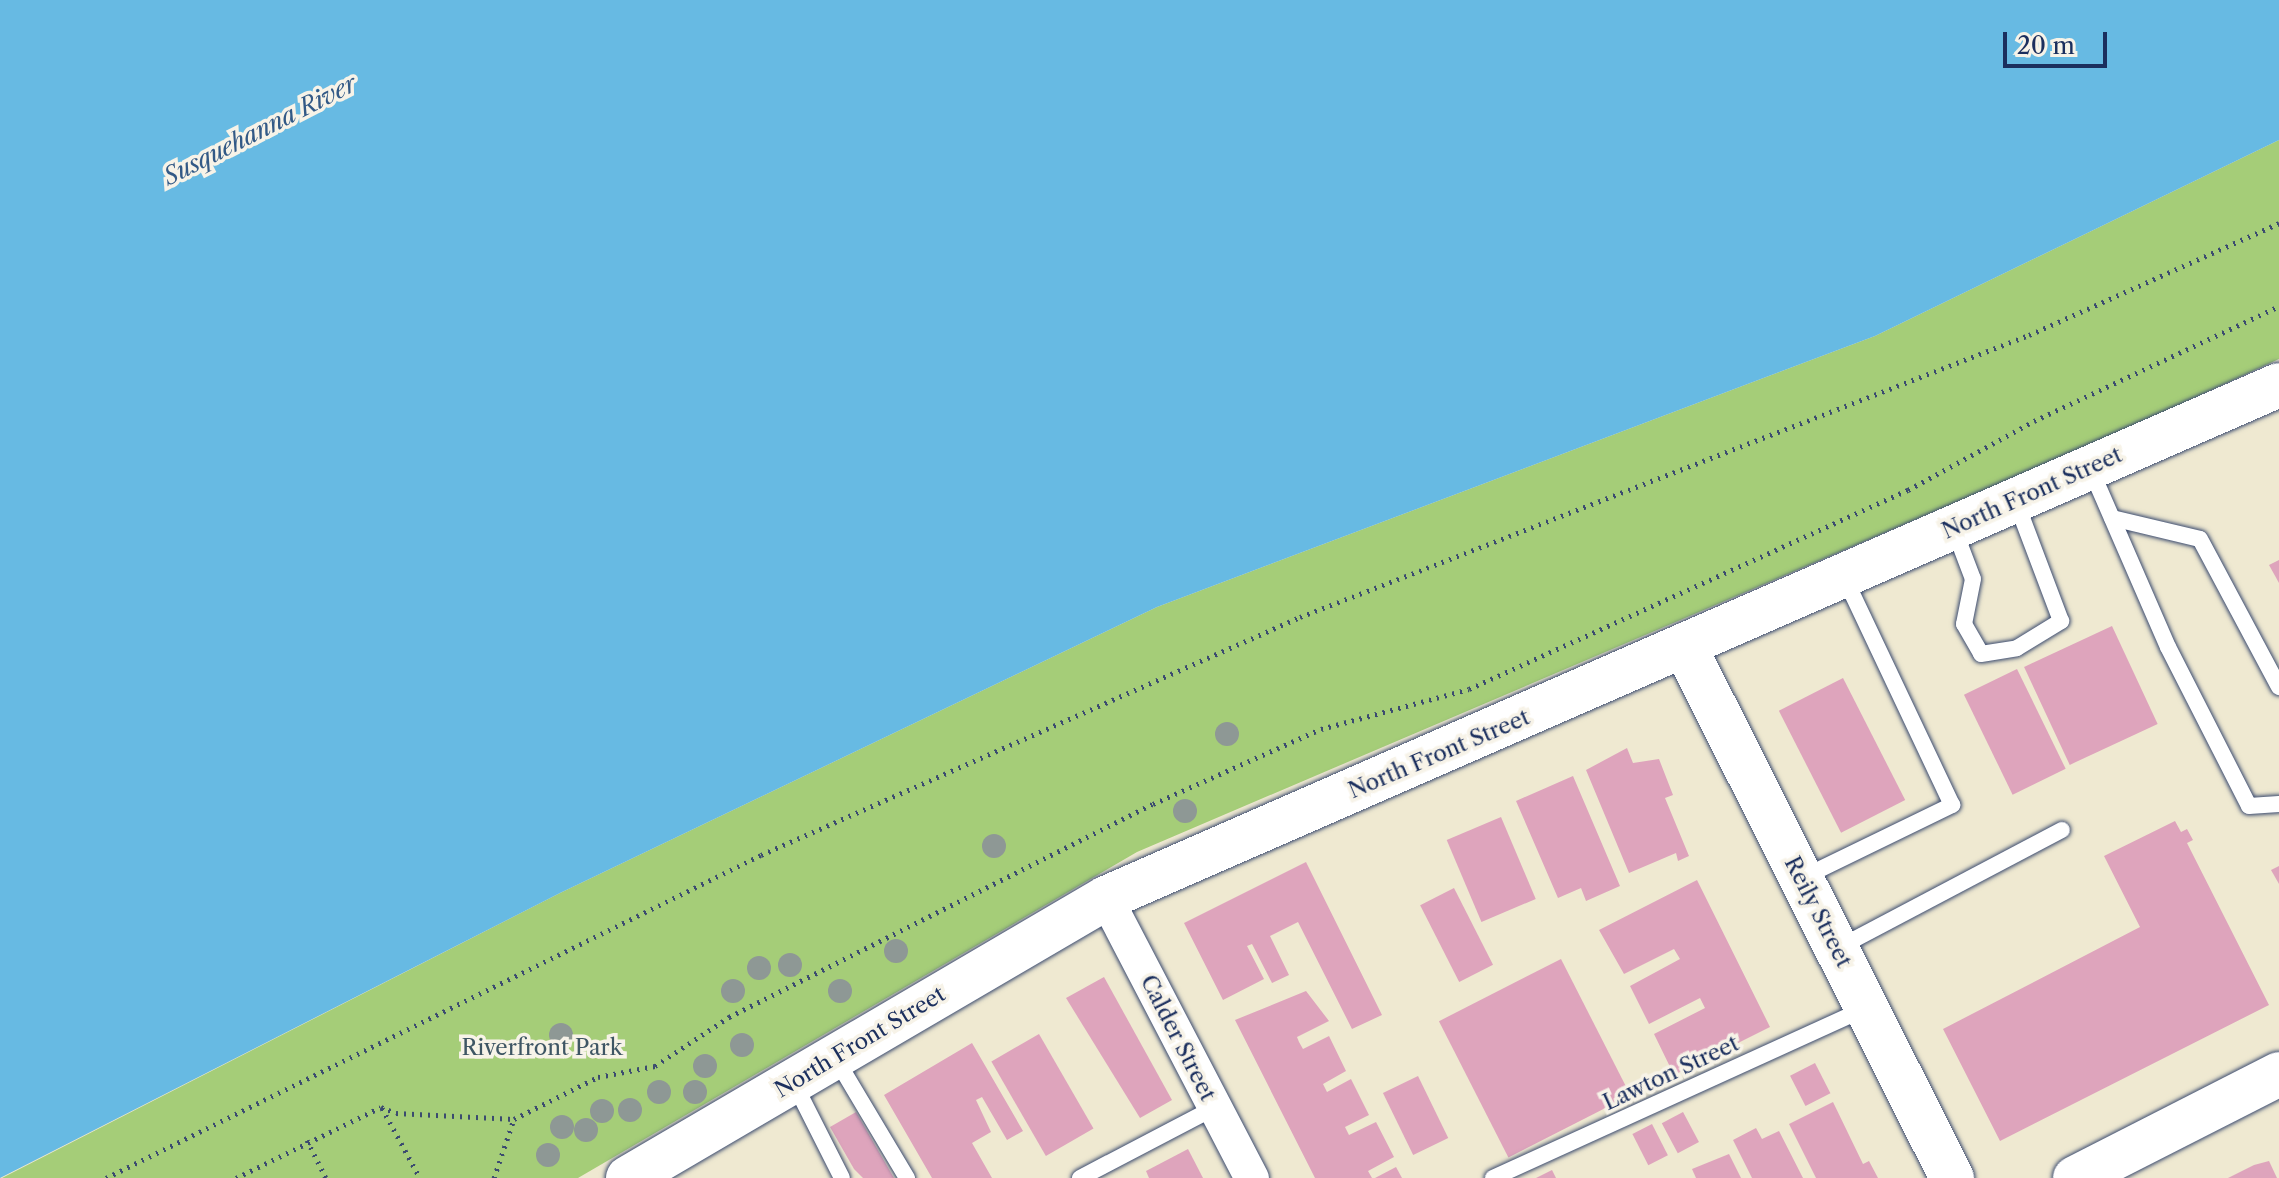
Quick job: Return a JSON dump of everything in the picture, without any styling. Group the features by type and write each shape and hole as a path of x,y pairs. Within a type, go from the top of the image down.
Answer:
{"main road":[{"name":"North Front Street","path":"628,1178 1106,898 2279,385"},
{"name":"Reily Street","path":"1684,645 1952,1178"},
{"path":"2075,1178 2279,1074"}],"street":[{"name":"Calder Street","path":"1106,898 1252,1178"}],"lane":[{"path":"2090,468 2168,647 2249,806 2279,804"},
{"path":"1954,528 1973,579 1964,624 1981,654 2017,648 2061,621 2015,501"},
{"path":"2112,518 2200,539 2279,687"},
{"path":"1801,878 1952,805 1844,575"},
{"path":"1837,949 2062,830"},
{"name":"Lawton Street","path":"1493,1178 1866,1008"},
{"path":"835,1056 907,1178"},
{"path":"793,1082 842,1178"},
{"path":"1080,1178 1214,1108"}],"path":[{"path":"106,1178 116,1176 761,855 1242,643 1458,552 2029,335 2279,223"},
{"path":"236,1178 307,1140 381,1107 396,1113 514,1119 598,1077 655,1066 729,1017 1242,761 1363,715 1469,689 1908,490 2034,421 2279,306"},
{"path":"381,1107 420,1178"},
{"path":"494,1178 514,1119"},
{"path":"307,1140 326,1178"}],"green space":[{"name":"Riverfront Park","path":"2279,140 2279,359 2116,434 1137,852 578,1178 2,1178 560,893 1157,607 1875,336"}],"water":[{"name":"Susquehanna River","path":"0,0 2279,0 2279,140 1875,336 1157,607 560,893 0,1178"}],"building":[{"path":"2279,560 2279,583 2269,565"},
{"path":"2112,626 2158,724 2070,765 2024,667"},
{"path":"2017,669 2066,769 2013,795 1964,695"},
{"path":"1843,678 1905,800 1841,833 1779,711"},
{"path":"1627,748 1633,763 1659,759 1673,795 1665,798 1689,856 1678,861 1676,853 1629,873 1586,770"},
{"path":"1573,776 1620,886 1586,901 1581,888 1558,898 1516,801"},
{"path":"1501,817 1536,899 1481,922 1447,840"},
{"path":"2175,821 2181,832 2187,829 2193,840 2187,843 2269,1005 2000,1141 1943,1029 2140,927 2104,856"},
{"path":"1306,862 1382,1015 1352,1029 1298,922 1270,936 1289,975 1272,983 1252,944 1247,946 1264,979 1223,1000 1184,923"},
{"path":"2279,866 2279,884 2271,870"},
{"path":"1697,880 1770,1027 1674,1075 1654,1034 1705,1008 1700,998 1649,1024 1630,986 1680,959 1674,949 1624,974 1599,930"},
{"path":"1454,888 1493,965 1459,982 1420,905"},
{"path":"1561,959 1630,1095 1508,1158 1439,1021"},
{"path":"1104,977 1172,1100 1140,1118 1066,998"},
{"path":"1306,991 1329,1021 1297,1037 1299,1042 1303,1049 1329,1036 1346,1071 1323,1084 1327,1092 1351,1079 1369,1115 1345,1127 1349,1135 1376,1122 1394,1157 1368,1171 1372,1178 1315,1178 1235,1020"},
{"path":"1039,1034 1094,1128 1046,1156 991,1062"},
{"path":"972,1043 1023,1131 1007,1140 982,1097 976,1100 991,1132 972,1143 992,1178 932,1178 884,1095"},
{"path":"1815,1063 1830,1093 1805,1106 1790,1076"},
{"path":"1418,1076 1448,1138 1413,1155 1383,1093"},
{"path":"1833,1102 1863,1164 1869,1161 1878,1178 1816,1178 1789,1124"},
{"path":"856,1112 894,1178 863,1178 854,1169 830,1127"},
{"path":"1683,1112 1699,1142 1678,1153 1662,1123"},
{"path":"1652,1124 1668,1155 1648,1165 1632,1134"},
{"path":"1756,1128 1762,1139 1779,1131 1803,1178 1752,1178 1733,1140"},
{"path":"1188,1149 1203,1178 1149,1178 1146,1171"},
{"path":"1729,1154 1741,1178 1696,1178 1692,1169"},
{"path":"2269,1161 2277,1178 2228,1178 2254,1165"},
{"path":"1396,1167 1402,1178 1375,1178"},
{"path":"1552,1170 1556,1178 1536,1178"}]}
